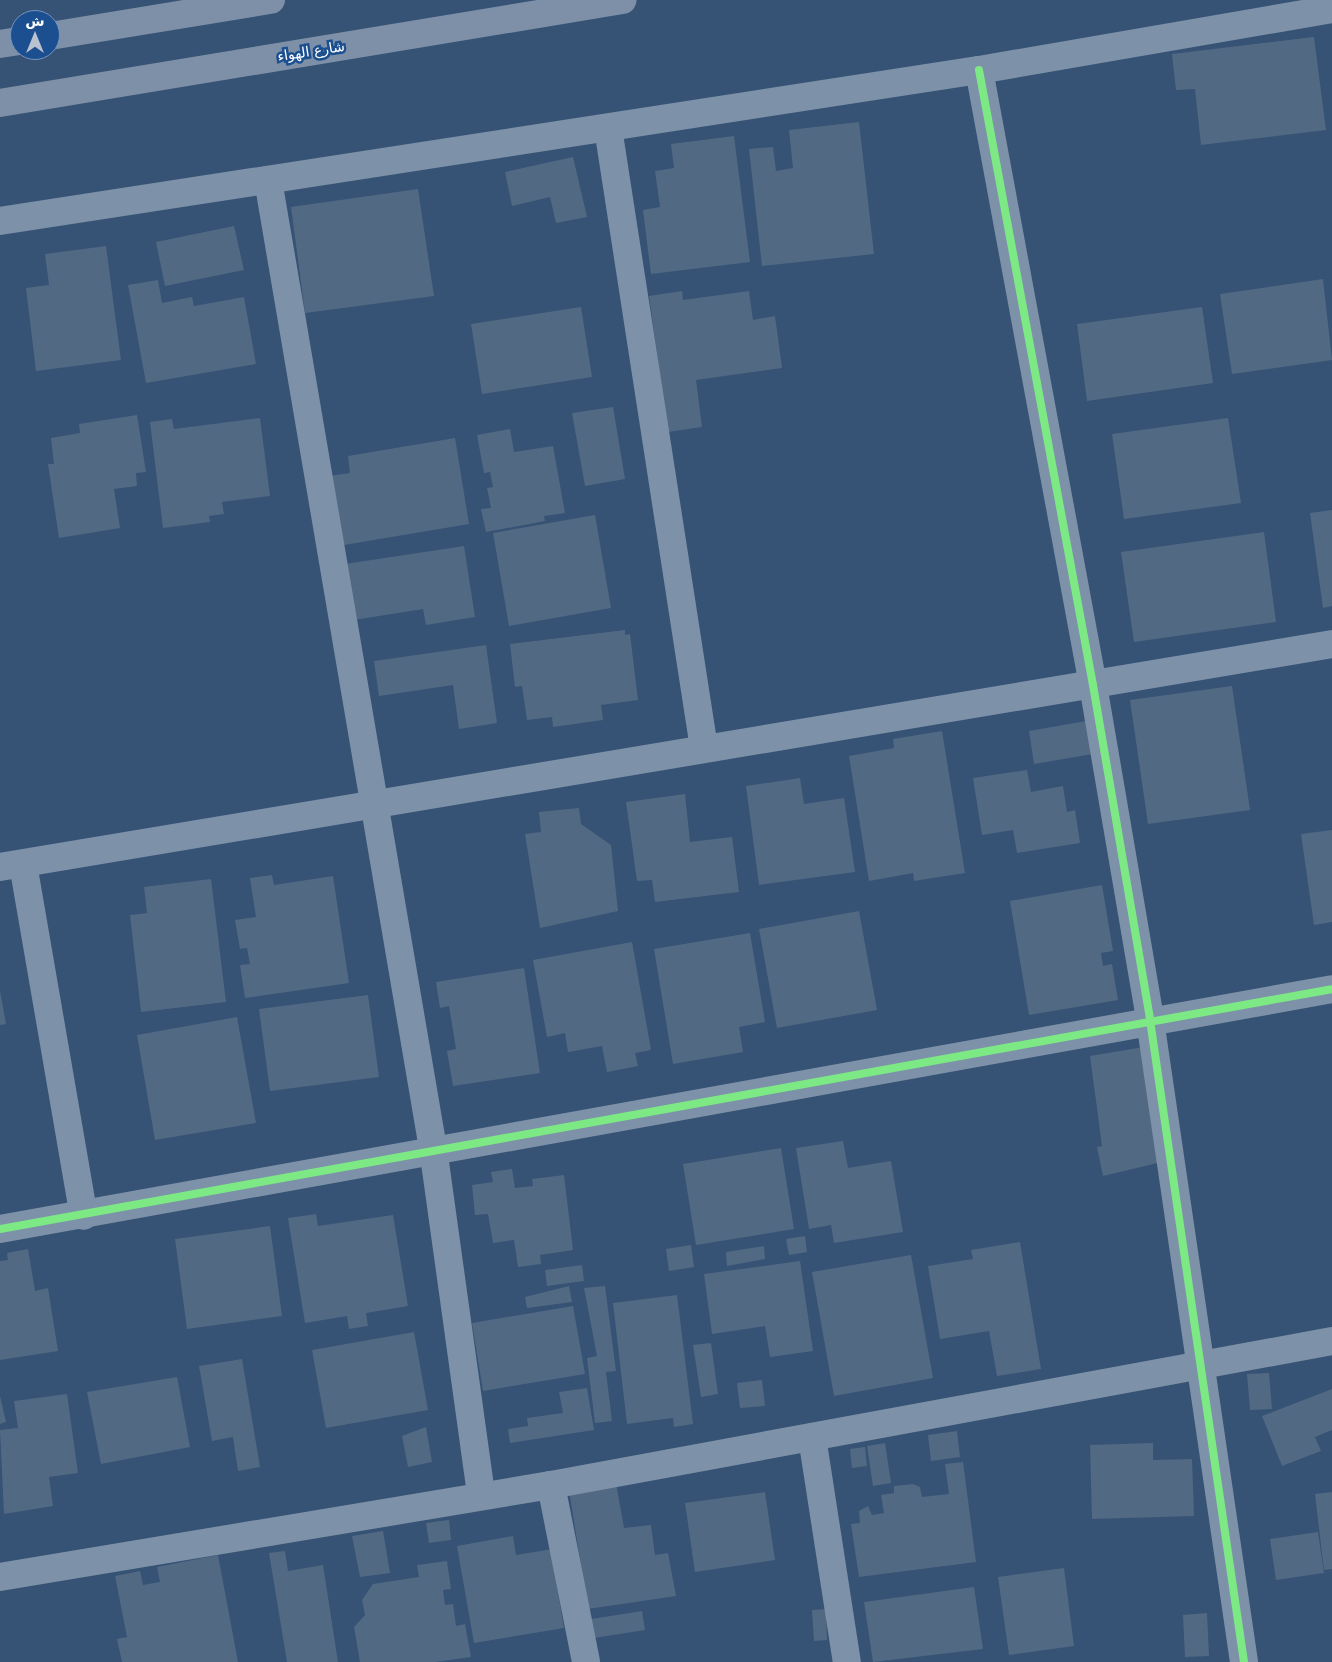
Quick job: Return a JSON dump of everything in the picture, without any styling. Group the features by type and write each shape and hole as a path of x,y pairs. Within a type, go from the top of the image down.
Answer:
{"highway":[{"path":"60,34 271,0"},
{"name":"شارع الهواء","path":"0,103 623,0"}],"street":[{"path":"0,221 979,70 1332,9"},
{"path":"979,70 1093,685 1150,1020 1244,1662"},
{"path":"608,128 704,748"},
{"path":"268,180 372,806 433,1148 481,1495"},
{"path":"84,1216 11,866 704,748 1332,644"},
{"path":"0,1229 84,1216 433,1148 1332,989"},
{"path":"0,1578 481,1495 551,1485 1332,1341"},
{"path":"812,1437 847,1662"},
{"path":"551,1485 586,1662"}],"building":[{"path":"1314,37 1326,130 1201,145 1195,89 1176,90 1172,54"},
{"path":"859,122 874,254 762,266 749,149 773,147 776,171 793,168 789,130"},
{"path":"734,136 750,262 651,274 643,210 660,207 655,171 674,168 671,144"},
{"path":"573,157 587,217 556,223 550,197 512,206 505,172"},
{"path":"418,189 434,296 305,313 291,207"},
{"path":"234,226 244,270 165,286 156,242"},
{"path":"106,246 121,360 36,371 26,288 49,285 45,254"},
{"path":"1323,279 1332,360 1232,374 1220,294"},
{"path":"158,280 162,303 192,297 194,306 244,297 256,364 146,383 128,285"},
{"path":"682,291 683,300 749,291 753,320 775,316 782,368 696,380 702,427 668,432 649,296"},
{"path":"581,307 592,377 482,394 471,324"},
{"path":"1202,307 1213,383 1087,401 1077,324"},
{"path":"613,407 625,479 585,486 572,413"},
{"path":"137,415 146,472 136,473 137,486 114,489 120,528 59,538 48,464 54,464 51,438 80,433 79,424"},
{"path":"260,418 270,496 222,502 224,514 209,516 210,522 163,528 150,422 172,419 174,429"},
{"path":"1228,418 1241,503 1124,519 1112,434"},
{"path":"510,429 514,452 553,446 565,513 544,516 545,521 486,532 481,509 491,508 487,488 493,487 490,472 484,473 477,435"},
{"path":"455,438 469,524 344,545 329,476 350,473 348,456"},
{"path":"1332,510 1332,606 1323,608 1310,513"},
{"path":"595,515 611,608 509,626 493,533"},
{"path":"1264,532 1276,622 1134,642 1121,552"},
{"path":"464,546 475,617 426,625 423,609 354,620 345,564"},
{"path":"625,630 625,635 630,634 638,700 601,705 603,720 553,727 552,717 527,720 522,686 515,687 510,644"},
{"path":"486,645 497,723 459,729 453,685 379,696 374,661"},
{"path":"1232,686 1250,810 1148,824 1130,700"},
{"path":"1086,721 1093,754 1034,764 1029,731"},
{"path":"942,731 965,873 914,881 913,873 869,881 849,756 894,748 893,739"},
{"path":"1027,770 1031,792 1063,786 1067,812 1075,810 1080,843 1017,853 1013,830 982,835 973,778"},
{"path":"800,778 804,804 844,798 855,872 759,885 746,786"},
{"path":"685,794 690,842 732,837 739,892 655,902 652,880 637,881 626,802"},
{"path":"579,808 581,824 611,845 618,911 540,928 525,834 541,832 539,812"},
{"path":"1332,830 1332,922 1314,925 1301,834"},
{"path":"272,875 274,885 333,876 349,983 245,998 240,965 250,964 247,948 240,949 235,920 256,917 250,878"},
{"path":"211,879 226,1002 141,1012 130,915 147,913 144,887"},
{"path":"1102,885 1113,951 1101,953 1103,966 1112,964 1118,1000 1029,1015 1010,901"},
{"path":"859,911 877,1010 777,1028 759,929"},
{"path":"750,933 765,1022 739,1027 743,1052 673,1064 654,949"},
{"path":"632,942 651,1050 635,1053 638,1066 607,1072 602,1046 568,1052 565,1033 547,1037 533,960"},
{"path":"524,968 540,1073 453,1086 447,1051 456,1049 449,1006 440,1008 436,982"},
{"path":"0,991 6,1024 0,1025"},
{"path":"368,995 379,1077 270,1091 259,1009"},
{"path":"237,1017 256,1123 155,1140 137,1035"},
{"path":"1144,1047 1166,1161 1103,1176 1097,1147 1102,1146 1090,1056"},
{"path":"843,1141 848,1168 891,1161 903,1232 834,1243 831,1225 809,1229 796,1148"},
{"path":"781,1148 794,1229 696,1245 683,1164"},
{"path":"512,1169 515,1188 533,1186 532,1179 564,1175 573,1250 540,1255 541,1264 518,1267 514,1240 493,1243 488,1214 475,1215 472,1185 493,1182 491,1172"},
{"path":"316,1214 318,1226 393,1215 408,1306 366,1313 368,1326 349,1329 347,1316 305,1323 288,1218"},
{"path":"270,1226 282,1316 187,1329 175,1239"},
{"path":"805,1236 807,1252 789,1255 786,1239"},
{"path":"1020,1242 1041,1369 997,1376 989,1331 940,1339 928,1266 973,1259 971,1250"},
{"path":"691,1245 694,1267 669,1271 666,1249"},
{"path":"764,1246 765,1259 727,1266 726,1252"},
{"path":"28,1249 35,1291 48,1288 58,1351 0,1360 0,1261 8,1260 7,1253"},
{"path":"911,1255 933,1378 834,1396 812,1272"},
{"path":"800,1261 813,1351 770,1357 765,1326 712,1334 704,1274"},
{"path":"582,1265 584,1281 547,1286 545,1270"},
{"path":"569,1286 572,1302 527,1308 525,1297"},
{"path":"605,1286 616,1371 606,1372 612,1421 595,1423 587,1358 597,1356 584,1288"},
{"path":"677,1295 693,1424 674,1427 673,1418 627,1424 613,1303"},
{"path":"573,1306 585,1374 483,1391 472,1323"},
{"path":"414,1332 428,1410 326,1428 312,1350"},
{"path":"711,1343 718,1394 701,1397 693,1345"},
{"path":"242,1359 260,1467 238,1471 233,1437 212,1441 199,1366"},
{"path":"1269,1373 1272,1409 1250,1410 1247,1374"},
{"path":"177,1377 190,1447 101,1464 87,1392"},
{"path":"762,1380 765,1406 740,1408 737,1383"},
{"path":"587,1388 594,1430 510,1443 508,1429 528,1426 527,1418 563,1413 559,1392"},
{"path":"1332,1389 1332,1430 1315,1437 1321,1451 1282,1466 1262,1416"},
{"path":"67,1394 78,1473 49,1477 53,1506 4,1514 0,1430 18,1428 14,1401"},
{"path":"0,1396 6,1422 0,1424"},
{"path":"426,1427 432,1462 408,1467 402,1436"},
{"path":"957,1431 960,1457 931,1461 928,1435"},
{"path":"885,1443 891,1483 873,1486 867,1446"},
{"path":"1153,1443 1153,1460 1192,1459 1194,1516 1092,1519 1090,1445"},
{"path":"865,1447 867,1466 852,1468 850,1449"},
{"path":"963,1462 976,1562 859,1577 851,1524 860,1523 859,1511 868,1506 872,1515 884,1513 881,1495 894,1493 894,1486 913,1484 920,1487 922,1497 949,1494 945,1464"},
{"path":"616,1483 624,1528 651,1525 655,1555 668,1553 676,1596 588,1609 569,1490"},
{"path":"765,1492 775,1560 695,1572 685,1503"},
{"path":"1332,1492 1332,1569 1324,1570 1315,1494"},
{"path":"449,1520 451,1540 429,1543 426,1523"},
{"path":"383,1531 390,1573 360,1577 352,1536"},
{"path":"1318,1532 1324,1573 1276,1580 1270,1539"},
{"path":"513,1536 516,1555 559,1548 565,1580 556,1581 564,1628 474,1643 457,1546"},
{"path":"285,1551 288,1571 323,1565 338,1662 287,1662 269,1553"},
{"path":"218,1555 238,1662 122,1662 117,1639 127,1637 115,1576 140,1571 143,1585 160,1582 157,1567"},
{"path":"447,1561 451,1589 443,1590 445,1605 453,1604 456,1626 465,1624 471,1657 435,1662 360,1662 354,1627 365,1615 362,1600 373,1584 419,1577 417,1565"},
{"path":"1064,1568 1074,1646 1009,1655 998,1577"},
{"path":"974,1587 983,1649 873,1662 864,1602"},
{"path":"826,1609 827,1640 814,1641 812,1610"},
{"path":"642,1611 645,1630 588,1639 585,1620"},
{"path":"1207,1613 1209,1656 1185,1657 1183,1615"}],"cycle path":[{"path":"979,70 1093,685 1150,1020 1244,1662"},
{"path":"0,1229 1332,989"}]}
